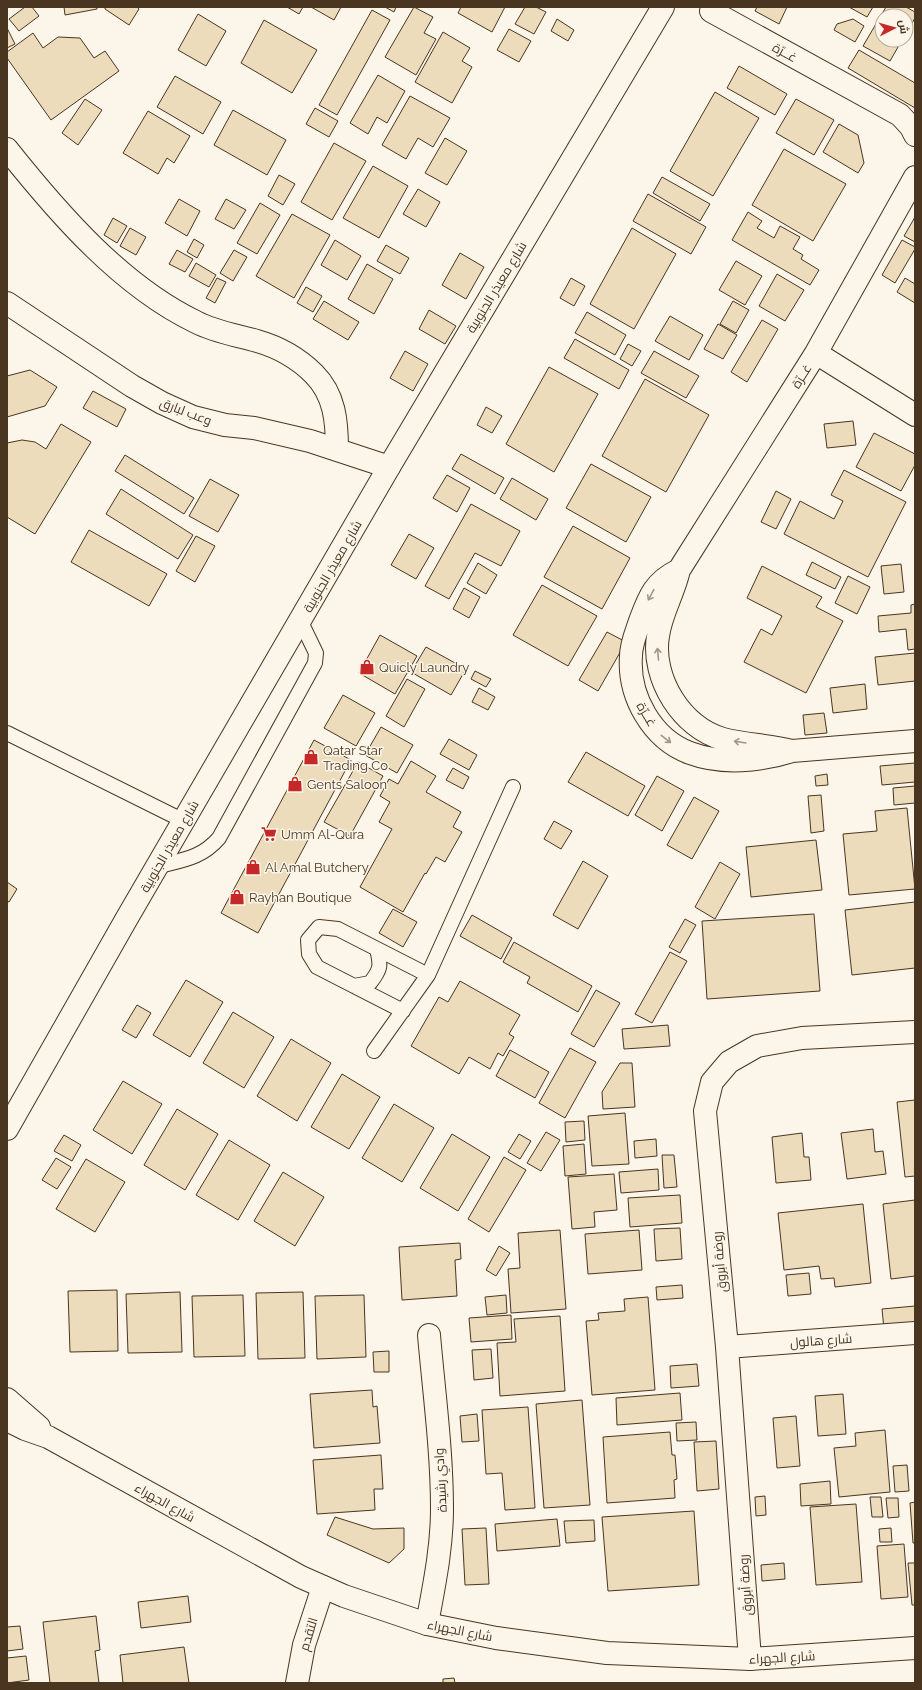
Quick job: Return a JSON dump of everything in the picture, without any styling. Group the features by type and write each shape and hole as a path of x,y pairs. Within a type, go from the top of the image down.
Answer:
{"street":[{"name":"شارع معيذر الجنوبية","path":"7,1128 156,867 389,467 663,7"},
{"name":"غــرّة","path":"711,11 900,115 911,127 915,135"},
{"path":"7,149 32,181 99,252 148,293 172,310 197,323 218,331 273,346 305,366 315,375 331,400 335,414 337,450"},
{"name":"غــرّة","path":"792,751 722,738 691,720 678,707 668,692 658,657 657,639 661,621 679,570 816,353 915,177"},
{"name":"وعب لبارق","path":"7,303 132,386 162,403 193,416 225,425 282,434 389,467"},
{"path":"816,353 915,415"},
{"name":"غــرّة","path":"679,570 662,580 650,595 633,640 631,656 631,673 634,690 643,712 660,734 674,745 690,753 706,758 723,760 754,759 780,755 792,751 915,742"},
{"name":"روضة أبروق","path":"750,1659 727,1348 704,1111 712,1082 728,1062 758,1046 802,1038 915,1032"},
{"name":"شارع هالول","path":"727,1348 915,1334"},
{"name":"وادي رشيدة","path":"427,1624 436,1568 442,1510 429,1335"},
{"name":"شارع الجهراء","path":"7,1400 29,1418 48,1437"},
{"name":"شارع الجهراء","path":"7,1420 25,1429 48,1437 273,1562 323,1587 364,1603 427,1624 496,1638 607,1654 750,1659 807,1657 915,1648"},
{"name":"التقدم","path":"297,1683 304,1645 323,1587"}],"lane":[{"path":"156,867 205,852 218,838 315,663 316,653 300,620"},
{"path":"7,733 184,821"},
{"path":"374,1051 428,975 513,787"},
{"path":"403,1011 316,967 309,954 308,940 319,927 338,929 428,975"},
{"path":"354,986 370,983 379,971 380,962 377,949"}],"building":[{"path":"25,7 32,7 39,16 19,31 9,19"},
{"path":"64,7 97,7 97,9 65,15"},
{"path":"105,7 137,7 139,9 129,25 105,9"},
{"path":"287,7 303,7 299,14"},
{"path":"311,7 341,7 334,20"},
{"path":"385,7 396,7 394,12"},
{"path":"414,7 433,17 424,33 436,39 416,75 385,57"},
{"path":"461,7 505,7 492,32 458,13"},
{"path":"525,7 536,7 546,12 534,34 515,24"},
{"path":"757,7 787,7 779,24 755,11"},
{"path":"849,7 873,7 867,17"},
{"path":"906,7 908,8 885,8"},
{"path":"372,10 390,20 337,115 319,105"},
{"path":"198,14 226,31 206,66 178,50"},
{"path":"557,19 574,30 568,41 551,31"},
{"path":"853,19 864,26 855,42 834,30 837,24"},
{"path":"264,20 317,50 292,93 241,63"},
{"path":"874,27 874,48 897,48 890,61 863,46"},
{"path":"7,28 15,44 7,48"},
{"path":"509,29 531,41 519,62 497,50"},
{"path":"443,32 470,48 462,61 472,67 452,103 415,82"},
{"path":"33,33 43,48 58,37 80,38 94,58 105,51 119,71 51,120 7,58 7,52"},
{"path":"859,50 915,83 915,108 848,68"},
{"path":"739,66 787,94 775,115 727,88"},
{"path":"378,75 405,91 387,123 377,117 368,134 350,123"},
{"path":"175,76 221,102 203,134 157,107"},
{"path":"715,92 759,118 713,196 670,171"},
{"path":"410,96 450,118 433,147 418,138 406,159 382,145"},
{"path":"85,99 102,110 78,145 62,133"},
{"path":"796,99 834,120 814,155 776,133"},
{"path":"315,108 338,121 329,137 306,124"},
{"path":"233,110 286,140 267,175 214,145"},
{"path":"148,111 190,136 174,163 167,158 158,174 123,153"},
{"path":"839,124 858,135 864,163 858,173 823,152"},
{"path":"445,138 467,151 447,185 425,173"},
{"path":"334,143 366,161 332,220 301,202"},
{"path":"784,149 846,184 813,241 752,205"},
{"path":"373,166 408,186 379,238 343,218"},
{"path":"279,175 295,184 283,205 268,196"},
{"path":"662,177 710,204 700,221 653,193"},
{"path":"418,189 440,202 426,227 403,214"},
{"path":"648,194 706,227 691,254 633,221"},
{"path":"179,199 200,211 187,236 165,223"},
{"path":"226,199 246,210 234,229 215,219"},
{"path":"260,203 280,215 257,254 237,243"},
{"path":"748,212 762,221 757,228 774,238 780,226 800,237 793,249 803,255 801,259 819,270 810,285 732,240"},
{"path":"292,214 330,235 294,298 256,276"},
{"path":"915,217 915,242 904,236"},
{"path":"113,218 127,226 117,243 104,235"},
{"path":"130,228 146,237 136,255 120,246"},
{"path":"632,228 676,254 634,329 590,304"},
{"path":"194,239 204,245 197,258 187,252"},
{"path":"335,240 361,256 347,280 321,265"},
{"path":"902,240 915,247 915,249 895,283 882,275"},
{"path":"386,245 409,258 400,274 377,261"},
{"path":"177,250 193,259 185,272 169,264"},
{"path":"234,250 247,257 233,281 220,273"},
{"path":"460,253 484,267 466,299 442,285"},
{"path":"736,261 762,276 745,305 719,290"},
{"path":"196,263 216,275 209,287 189,276"},
{"path":"367,264 393,279 374,314 348,299"},
{"path":"777,274 804,290 785,321 759,306"},
{"path":"217,278 226,282 215,303 206,298"},
{"path":"571,278 585,286 574,306 560,298"},
{"path":"905,278 915,284 915,303 897,292"},
{"path":"306,287 322,296 313,312 297,303"},
{"path":"324,301 359,322 348,340 313,319"},
{"path":"733,301 749,310 736,333 720,324"},
{"path":"429,310 456,326 445,344 419,329"},
{"path":"587,312 626,335 615,355 575,333"},
{"path":"670,316 703,335 689,360 655,341"},
{"path":"762,320 778,329 747,382 731,372"},
{"path":"718,324 737,335 723,359 704,349"},
{"path":"575,339 629,370 619,389 564,358"},
{"path":"628,344 641,351 632,366 620,359"},
{"path":"405,351 428,364 413,391 390,378"},
{"path":"654,351 699,376 686,398 641,373"},
{"path":"549,367 598,394 554,472 506,444"},
{"path":"30,370 57,387 45,406 7,417 7,376"},
{"path":"645,379 709,415 666,492 602,456"},
{"path":"93,391 126,409 117,427 83,408"},
{"path":"486,407 502,416 492,433 477,425"},
{"path":"853,421 856,445 827,448 824,424"},
{"path":"61,424 91,442 35,534 7,517 7,443 22,440 35,442 46,449"},
{"path":"874,433 915,454 915,465 901,491 856,467"},
{"path":"461,454 504,478 495,494 452,469"},
{"path":"125,455 194,498 184,514 115,471"},
{"path":"591,464 651,497 626,542 566,508"},
{"path":"844,470 906,502 868,577 784,534 800,501 834,519 843,501 831,495"},
{"path":"447,475 470,488 457,512 433,498"},
{"path":"512,478 548,499 536,520 500,499"},
{"path":"210,479 239,495 218,532 189,516"},
{"path":"121,489 193,535 178,559 106,514"},
{"path":"776,491 791,499 776,529 761,522"},
{"path":"471,504 520,531 501,566 475,553 449,599 425,586"},
{"path":"573,526 630,558 602,609 544,577"},
{"path":"89,530 167,574 149,606 71,562"},
{"path":"409,534 434,548 416,579 391,565"},
{"path":"196,536 215,546 195,582 176,571"},
{"path":"812,562 841,577 835,589 806,575"},
{"path":"478,563 497,575 486,594 467,583"},
{"path":"901,564 904,592 884,594 881,566"},
{"path":"762,566 822,597 816,607 843,621 806,693 744,662 761,629 772,635 782,616 747,598"},
{"path":"848,576 870,587 857,614 835,603"},
{"path":"542,585 597,616 568,666 513,635"},
{"path":"464,588 480,597 469,618 453,609"},
{"path":"915,604 915,649 908,650 906,629 879,632 878,616 911,613 911,605"},
{"path":"607,632 626,642 598,691 579,680"},
{"path":"380,635 417,656 395,694 359,673"},
{"path":"426,647 466,669 451,695 411,672"},
{"path":"915,653 915,681 878,685 875,657"},
{"path":"475,671 491,679 486,687 471,679"},
{"path":"407,679 425,689 404,727 386,716"},
{"path":"865,684 867,709 833,713 830,688"},
{"path":"479,688 495,697 488,710 472,702"},
{"path":"343,695 375,713 356,746 324,728"},
{"path":"824,713 827,733 805,735 803,715"},
{"path":"381,727 413,745 397,773 365,755"},
{"path":"449,739 477,755 469,770 440,754"},
{"path":"314,740 351,760 258,933 221,913"},
{"path":"586,752 645,786 628,816 568,782"},
{"path":"411,761 436,776 426,792 461,812 453,827 462,832 445,862 436,857 426,874 425,873 403,912 360,887 392,829 379,822 390,802 380,796 389,779 398,784"},
{"path":"358,762 383,776 350,836 324,822"},
{"path":"915,763 915,782 882,785 880,766"},
{"path":"453,768 469,777 463,789 446,780"},
{"path":"827,774 828,785 816,786 815,776"},
{"path":"657,776 684,791 662,831 635,815"},
{"path":"915,786 915,803 894,805 893,788"},
{"path":"821,795 824,831 811,833 808,796"},
{"path":"694,797 719,811 692,859 667,845"},
{"path":"907,808 915,889 849,895 843,834 877,831 875,811"},
{"path":"554,821 572,831 561,849 544,839"},
{"path":"816,840 822,890 751,897 746,847"},
{"path":"583,861 608,876 578,929 553,915"},
{"path":"720,862 740,874 715,919 695,907"},
{"path":"7,882 17,889 9,902 7,901"},
{"path":"915,902 915,968 852,975 845,910"},
{"path":"393,909 417,922 403,947 379,933"},
{"path":"814,914 820,991 707,999 702,921"},
{"path":"472,915 512,938 501,959 460,936"},
{"path":"685,919 696,925 680,953 669,947"},
{"path":"514,942 592,986 578,1012 527,983 530,977 503,962"},
{"path":"670,952 687,961 652,1023 635,1014"},
{"path":"186,980 223,1002 190,1057 153,1035"},
{"path":"460,981 520,1015 509,1034 514,1037 503,1056 498,1053 490,1069 469,1057 459,1074 411,1046 439,997 448,1002"},
{"path":"596,990 620,1003 594,1047 571,1034"},
{"path":"137,1005 151,1013 136,1038 122,1030"},
{"path":"233,1012 274,1037 244,1088 203,1063"},
{"path":"668,1025 670,1046 624,1049 622,1029"},
{"path":"291,1039 331,1063 297,1121 257,1096"},
{"path":"570,1048 596,1062 565,1118 539,1103"},
{"path":"510,1050 549,1072 535,1098 496,1076"},
{"path":"620,1063 632,1063 635,1107 603,1109 602,1092"},
{"path":"342,1074 380,1097 349,1149 311,1127"},
{"path":"123,1081 162,1104 132,1154 93,1130"},
{"path":"915,1100 915,1176 905,1177 897,1102"},
{"path":"394,1104 434,1128 402,1182 362,1158"},
{"path":"177,1109 218,1134 185,1190 144,1165"},
{"path":"625,1113 629,1164 592,1166 588,1116"},
{"path":"584,1121 585,1140 566,1142 565,1122"},
{"path":"873,1129 875,1152 883,1151 886,1174 847,1179 841,1133"},
{"path":"546,1132 560,1140 541,1171 527,1163"},
{"path":"802,1133 804,1157 809,1157 811,1180 776,1183 772,1137"},
{"path":"452,1134 490,1157 458,1211 420,1188"},
{"path":"519,1134 531,1141 520,1159 508,1152"},
{"path":"64,1135 81,1145 72,1161 54,1151"},
{"path":"656,1139 657,1156 635,1158 634,1141"},
{"path":"229,1140 270,1165 238,1220 196,1195"},
{"path":"584,1144 586,1174 565,1176 563,1146"},
{"path":"662,1155 674,1155 677,1187 664,1188"},
{"path":"504,1157 526,1170 489,1232 468,1219"},
{"path":"56,1158 71,1167 57,1189 42,1180"},
{"path":"86,1159 125,1182 95,1232 56,1209"},
{"path":"658,1169 659,1190 621,1193 619,1172"},
{"path":"283,1172 324,1197 295,1246 254,1221"},
{"path":"614,1174 617,1210 594,1212 595,1227 572,1229 568,1177"},
{"path":"680,1195 682,1223 630,1227 628,1198"},
{"path":"915,1200 915,1276 891,1279 883,1204"},
{"path":"863,1204 871,1283 835,1287 834,1278 821,1279 819,1266 784,1270 778,1213"},
{"path":"680,1228 682,1259 656,1261 654,1229"},
{"path":"560,1230 566,1309 511,1313 508,1269 520,1268 518,1233"},
{"path":"639,1230 642,1270 588,1274 585,1234"},
{"path":"460,1243 461,1259 455,1260 457,1296 402,1300 399,1247"},
{"path":"499,1246 510,1253 496,1276 486,1270"},
{"path":"809,1273 811,1294 788,1296 786,1275"},
{"path":"682,1285 683,1298 657,1300 656,1287"},
{"path":"117,1290 118,1351 70,1352 68,1291"},
{"path":"180,1292 182,1352 128,1353 126,1294"},
{"path":"303,1292 305,1358 258,1359 256,1293"},
{"path":"243,1295 245,1356 194,1357 192,1296"},
{"path":"364,1295 366,1357 317,1359 315,1296"},
{"path":"506,1295 507,1313 487,1315 485,1297"},
{"path":"648,1297 655,1390 592,1395 586,1321 599,1320 598,1313 625,1311 624,1299"},
{"path":"915,1306 915,1325 884,1329 882,1309"},
{"path":"511,1315 512,1339 471,1342 469,1318"},
{"path":"560,1316 565,1391 500,1396 497,1343 516,1342 514,1319"},
{"path":"491,1349 493,1378 474,1380 472,1350"},
{"path":"389,1351 389,1372 374,1372 373,1352"},
{"path":"697,1364 699,1386 671,1388 670,1366"},
{"path":"372,1390 373,1407 377,1406 380,1443 314,1448 310,1394"},
{"path":"680,1393 682,1420 617,1425 616,1398"},
{"path":"843,1394 846,1434 818,1436 815,1396"},
{"path":"582,1400 590,1505 544,1508 536,1404"},
{"path":"528,1407 535,1508 505,1510 502,1473 486,1474 482,1410"},
{"path":"477,1414 479,1441 462,1442 460,1416"},
{"path":"796,1416 800,1466 777,1468 773,1418"},
{"path":"696,1422 697,1440 677,1441 676,1423"},
{"path":"885,1430 890,1492 839,1497 834,1448 856,1446 855,1433"},
{"path":"670,1432 672,1455 675,1455 677,1479 674,1480 675,1498 607,1503 603,1437"},
{"path":"716,1441 719,1489 697,1491 694,1442"},
{"path":"381,1455 383,1489 374,1489 375,1510 317,1514 313,1460"},
{"path":"907,1465 909,1491 895,1492 893,1466"},
{"path":"830,1481 831,1504 801,1506 800,1484"},
{"path":"765,1496 766,1515 756,1516 755,1497"},
{"path":"870,1497 881,1497 883,1517 872,1517"},
{"path":"886,1498 898,1498 899,1517 888,1518"},
{"path":"915,1502 915,1543 913,1543 910,1503"},
{"path":"856,1504 862,1582 816,1585 810,1507"},
{"path":"694,1511 699,1585 608,1591 602,1517"},
{"path":"335,1517 373,1529 404,1528 404,1549 389,1563 327,1535"},
{"path":"557,1519 560,1546 497,1551 495,1524"},
{"path":"594,1520 595,1541 566,1543 564,1521"},
{"path":"486,1528 489,1584 465,1585 462,1529"},
{"path":"891,1528 892,1542 880,1542 879,1529"},
{"path":"904,1544 908,1597 881,1599 877,1546"},
{"path":"784,1563 785,1579 762,1581 761,1565"},
{"path":"908,1563 915,1563 915,1605 912,1605"},
{"path":"188,1596 191,1622 141,1628 138,1602"},
{"path":"96,1616 100,1650 95,1651 99,1683 50,1683 43,1622"},
{"path":"20,1626 23,1649 7,1651 7,1627"},
{"path":"184,1647 189,1683 123,1683 120,1655"},
{"path":"26,1656 29,1680 7,1683 7,1658"},
{"path":"454,1678 455,1683 443,1683 443,1679"}],"place":[{"name":"Quicly Laundry","path":"367,667"},
{"name":"Qatar Star Trading Co","path":"311,757"},
{"name":"Gents Saloon","path":"295,784"},
{"name":"Umm Al-Qura","path":"269,834"},
{"name":"Al Amal Butchery","path":"253,867"},
{"name":"Rayhan Boutique","path":"237,897"}]}
